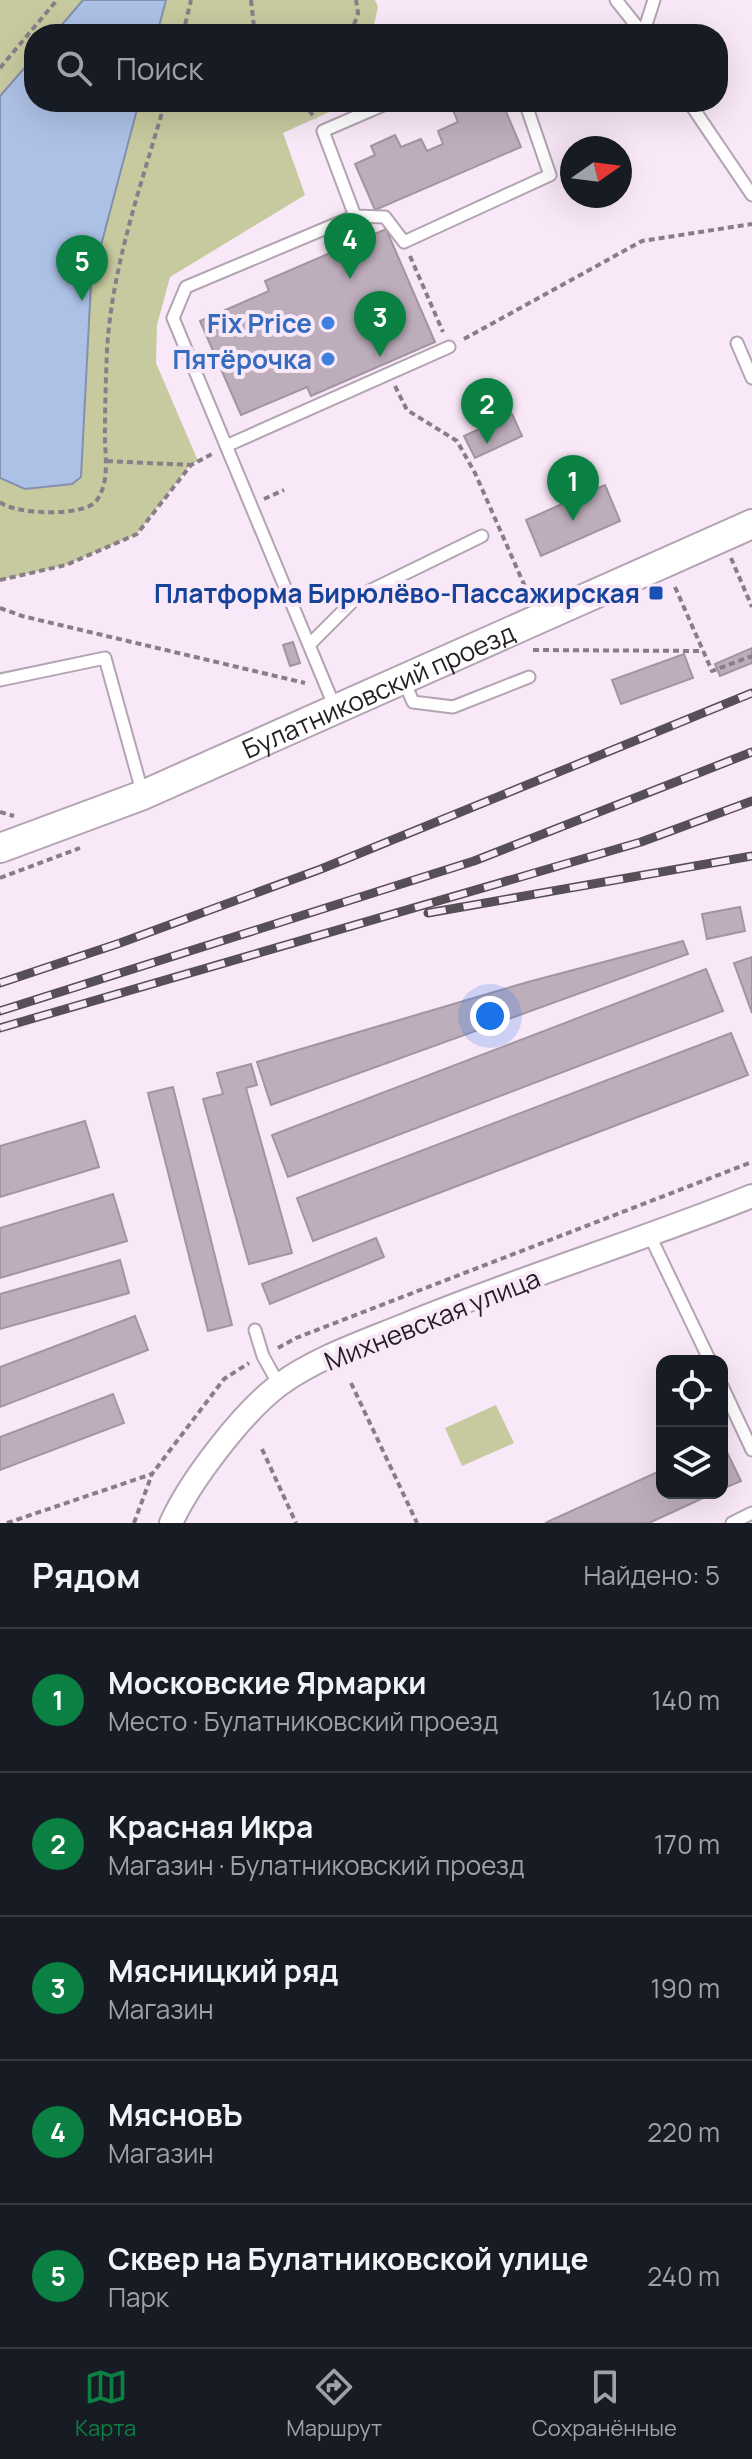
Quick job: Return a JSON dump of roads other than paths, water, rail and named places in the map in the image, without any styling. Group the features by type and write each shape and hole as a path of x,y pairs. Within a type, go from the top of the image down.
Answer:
{"street":[{"name":"Булатниковский проезд","path":"0,848 143,795 332,699 403,680 752,524"},
{"name":"Михневская улица","path":"171,1523 221,1445 279,1385 333,1355 430,1315 750,1198"}],"lane":[{"path":"616,0 635,24"},
{"path":"646,24 654,0"},
{"path":"355,216 323,131 367,112"},
{"path":"332,699 173,318 186,287 355,216 385,217 404,242 550,175 528,112"},
{"path":"696,112 752,195"},
{"path":"737,343 752,378"},
{"path":"226,446 449,347"},
{"path":"309,645 357,597 482,536"},
{"path":"0,680 105,658 143,795"},
{"path":"403,680 413,702 453,707 529,677"},
{"path":"650,1236 707,1355"},
{"path":"255,1330 263,1356 279,1385"},
{"path":"728,1399 752,1450"},
{"path":"732,1523 752,1513"}],"water":[{"path":"83,0 166,0 160,24 63,24"},
{"path":"24,68 24,112 136,112 91,283 81,477 72,484 25,489 0,478 0,96"}],"railway":[{"path":"0,983 120,943 321,869 752,693"},
{"path":"0,1011 474,861 752,752"},
{"path":"0,1028 641,842 752,801"},
{"path":"428,913 752,856"}],"place":[{"name":"МясновЪ","path":"350,279"},
{"name":"Сквер на Булатниковской улице","path":"82,301"},
{"name":"Fix Price","path":"328,323"},
{"name":"Мясницкий ряд","path":"380,357"},
{"name":"Пятёрочка","path":"328,359"},
{"name":"Красная Икра","path":"487,444"},
{"name":"Московские Ярмарки","path":"573,521"},
{"name":"Платформа Бирюлёво-Пассажирская","path":"656,593"}]}
